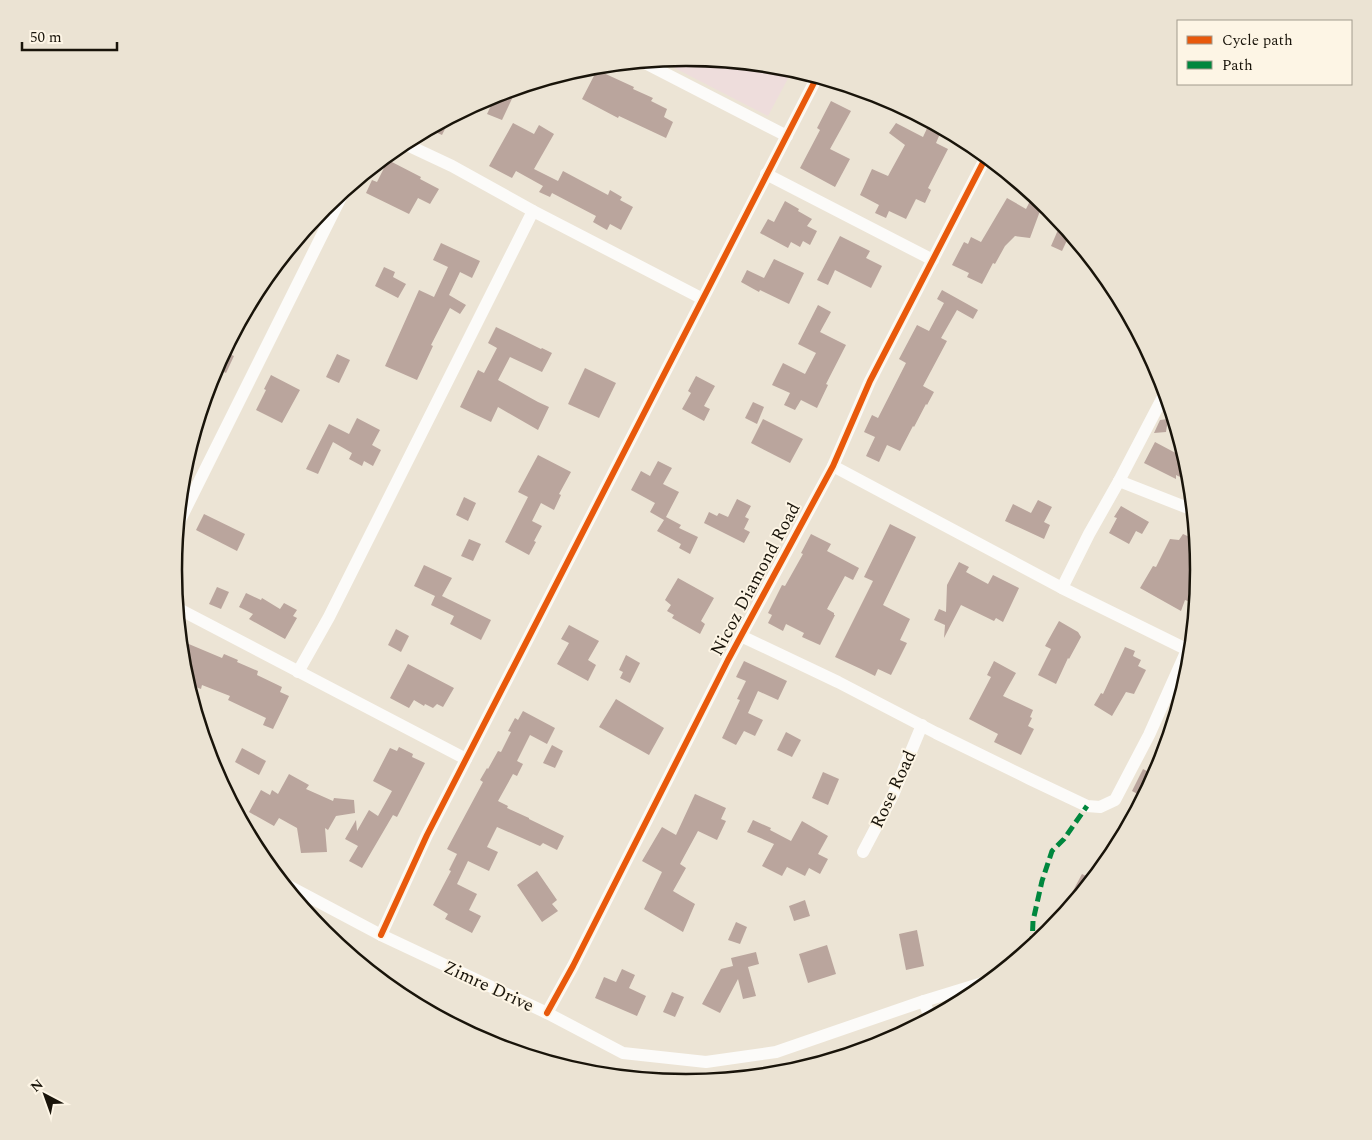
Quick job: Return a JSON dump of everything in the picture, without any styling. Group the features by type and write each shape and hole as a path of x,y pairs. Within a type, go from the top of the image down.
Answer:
{"street":[{"path":"653,67 787,136"},
{"path":"382,935 427,835 814,83"},
{"path":"412,147 452,166 533,211 703,299"},
{"name":"Nicoz Diamond Road","path":"547,1013 573,966 741,636 833,466 870,381 983,163"},
{"path":"766,174 933,260"},
{"path":"187,507 334,210"},
{"path":"298,672 329,618 533,211"},
{"path":"1062,588 1160,401"},
{"path":"833,466 1062,588 1183,647"},
{"path":"1119,481 1185,507"},
{"path":"184,612 466,759"},
{"path":"741,636 1087,806 1100,807 1115,800 1149,736 1179,671"},
{"name":"Rose Road","path":"863,852 893,795 922,725"},
{"name":"Zimre Drive","path":"297,891 382,935 547,1013 623,1053 706,1062 776,1052 968,987"},
{"path":"924,1001 928,1012"}],"shaded area":[{"path":"672,66 719,67 789,77 768,116"}],"building":[{"path":"604,73 653,98 651,101 667,109 664,117 673,122 666,138 619,116 618,118 582,99 594,75"},
{"path":"513,97 502,120 487,114 491,106"},
{"path":"831,101 851,111 830,149 850,159 835,187 800,168 820,130 817,128"},
{"path":"513,123 534,134 539,125 554,134 534,169 558,181 563,171 608,195 610,190 622,197 620,200 633,207 621,230 610,224 607,230 593,222 596,216 552,193 550,197 539,192 543,186 516,171 512,178 489,166"},
{"path":"896,123 923,137 927,128 939,135 936,143 948,149 928,188 931,190 925,203 916,199 906,219 889,211 886,218 875,213 879,205 860,195 872,169 888,176 905,145 889,133"},
{"path":"446,128 442,135 437,133"},
{"path":"391,162 439,189 430,204 418,198 409,214 366,193 372,180 377,182 385,166"},
{"path":"1007,198 1026,209 1029,202 1040,212 1030,238 1015,236 1005,246 995,264 993,263 982,284 967,277 969,273 952,265 964,242 968,244 971,237 981,242"},
{"path":"785,201 812,219 807,226 817,231 810,245 803,241 800,247 791,242 788,248 760,233 768,219 774,222"},
{"path":"1058,230 1067,240 1062,251 1051,246"},
{"path":"840,236 870,251 866,258 882,266 871,288 835,270 828,285 817,280"},
{"path":"441,243 480,261 472,278 460,272 449,295 466,305 460,314 450,308 431,345 433,346 417,380 385,366 419,290 434,297 448,267 433,260"},
{"path":"774,259 804,273 789,304 760,290 759,292 741,282 747,270 764,278"},
{"path":"384,267 395,272 393,277 406,284 398,298 375,286"},
{"path":"942,290 978,310 973,319 957,310 941,338 947,341 923,386 934,392 900,451 887,445 879,462 866,456 875,437 864,432 872,415 878,418 906,363 899,359 917,325 929,331 944,303 937,299"},
{"path":"818,305 831,312 820,332 846,345 826,384 828,385 817,408 801,400 795,410 784,405 790,393 772,385 783,363 805,374 816,353 798,344"},
{"path":"496,327 552,353 542,372 510,357 498,380 549,407 538,430 498,407 491,422 460,407 478,370 484,373 497,348 488,343"},
{"path":"337,354 350,360 339,383 326,377"},
{"path":"231,355 234,356 226,373 223,372"},
{"path":"585,368 616,383 599,418 568,404"},
{"path":"271,375 300,390 282,423 256,410"},
{"path":"696,376 715,386 704,406 710,409 704,421 682,409 691,393 688,391"},
{"path":"753,402 764,407 757,424 745,418"},
{"path":"357,418 380,430 372,445 381,450 373,466 364,461 362,466 349,459 352,453 333,442 318,474 306,469 329,424 349,434"},
{"path":"763,419 803,439 790,463 751,443"},
{"path":"1166,419 1166,432 1154,433 1160,420"},
{"path":"1155,442 1176,453 1181,477 1176,475 1176,479 1144,463"},
{"path":"538,455 571,472 559,494 561,495 554,510 541,503 532,521 542,526 529,555 505,542 528,497 518,492"},
{"path":"658,461 672,468 663,484 679,492 666,517 681,525 679,528 698,537 690,554 679,548 681,544 657,531 664,520 650,512 655,503 631,490 641,471 650,476"},
{"path":"464,497 476,503 468,521 456,515"},
{"path":"737,499 751,506 745,517 749,519 744,529 750,532 744,543 704,523 709,512 717,516 719,513 728,517"},
{"path":"1038,500 1052,507 1044,522 1050,525 1044,539 1005,521 1013,504 1031,513"},
{"path":"1121,506 1149,522 1142,534 1136,531 1129,544 1109,533 1117,518 1114,517"},
{"path":"204,514 245,534 237,551 196,530"},
{"path":"890,524 916,537 883,605 910,619 900,640 907,643 891,675 878,669 875,676 835,657 873,581 864,577"},
{"path":"811,534 831,544 827,551 859,568 853,580 845,576 827,609 835,615 820,645 802,637 804,633 786,624 783,631 768,623 772,615 768,613 782,585 785,586 803,554 801,553"},
{"path":"1183,534 1189,537 1189,602 1185,600 1181,611 1140,588 1153,566 1156,567 1170,539 1179,540"},
{"path":"469,539 481,544 473,561 461,556"},
{"path":"959,562 969,567 966,572 988,584 993,575 1019,588 1003,622 996,618 994,621 961,605 944,638 945,625 934,620 939,609 946,612 947,585"},
{"path":"424,565 452,578 442,596 491,620 481,640 450,624 454,616 431,605 435,596 414,586"},
{"path":"678,578 714,598 701,621 705,624 700,634 672,618 674,615 667,611 671,605 665,600"},
{"path":"217,587 229,592 221,609 209,604"},
{"path":"246,593 261,600 262,598 280,609 284,603 297,610 293,616 297,618 285,639 249,619 253,614 239,607"},
{"path":"1059,621 1078,632 1081,637 1068,658 1056,684 1038,675 1051,649 1045,646"},
{"path":"569,625 599,641 588,660 596,665 588,681 557,664 569,643 561,639"},
{"path":"396,629 409,636 401,652 388,645"},
{"path":"188,644 222,658 224,654 238,660 237,662 258,671 257,675 282,687 280,692 289,696 273,729 263,725 266,718 228,700 230,696 202,685 201,689 196,687"},
{"path":"1125,647 1135,651 1133,656 1141,660 1138,666 1146,670 1134,694 1126,692 1112,716 1094,705 1101,693 1103,694"},
{"path":"626,655 640,663 630,683 620,678 623,672 619,670"},
{"path":"744,661 787,681 778,700 758,691 748,713 763,720 755,736 744,731 736,745 722,738 740,700 737,699 746,681 736,677"},
{"path":"994,661 1016,673 1003,696 1033,710 1028,726 1034,729 1021,755 994,742 998,734 969,719 991,677 987,675"},
{"path":"408,664 454,688 443,707 437,704 433,708 425,704 424,706 414,700 409,708 390,698"},
{"path":"616,699 664,728 649,755 599,727"},
{"path":"523,711 555,728 547,744 530,735 517,761 523,764 517,776 513,774 498,801 508,806 507,808 564,836 557,850 543,843 540,846 497,827 487,847 498,852 489,871 468,861 457,884 477,894 469,910 481,916 472,933 445,919 448,914 433,905 451,871 449,870 457,854 447,849 483,782 480,780 498,751 501,752 511,732 508,731 515,718 518,720"},
{"path":"786,732 801,740 792,757 777,750"},
{"path":"552,745 563,751 555,768 543,763"},
{"path":"399,747 413,754 412,757 425,763 397,817 393,815 362,868 349,861 358,846 345,839 356,820 357,831 369,810 378,816 392,791 373,781 390,748 397,751"},
{"path":"242,748 266,761 259,775 235,762"},
{"path":"1143,769 1147,771 1137,794 1132,791"},
{"path":"823,772 839,779 828,805 812,798"},
{"path":"289,774 309,785 306,789 333,801 334,798 354,800 355,813 336,816 328,830 325,828 327,852 301,853 297,828 279,818 274,826 249,812 261,790 270,795 272,790 278,794"},
{"path":"695,794 726,808 721,819 726,821 717,840 698,831 680,864 686,868 673,891 695,904 683,932 644,909 662,872 642,861 662,827 676,835"},
{"path":"753,820 771,828 770,830 791,841 802,821 828,836 818,854 828,859 820,874 809,868 805,876 787,867 782,876 762,866 774,844 747,832"},
{"path":"537,871 557,900 552,904 558,911 542,922 517,885"},
{"path":"1082,874 1087,876 1086,877 1071,895"},
{"path":"805,900 810,916 794,921 789,906"},
{"path":"736,922 747,927 740,944 728,940"},
{"path":"917,930 924,966 906,970 899,934"},
{"path":"827,945 836,974 808,983 799,954"},
{"path":"756,952 759,964 748,967 756,996 743,999 738,979 720,1013 702,1004 721,969 733,966 731,958"},
{"path":"622,969 635,975 629,988 646,996 637,1016 595,998 604,977 616,982"},
{"path":"672,992 684,997 675,1017 663,1012"}],"marked path":[{"path":"1032,935 1033,921 1042,881 1052,851 1064,839 1087,806"}],"cycle path":[{"path":"381,935 427,835 814,83"},
{"path":"547,1013 573,966 728,660 833,466 870,381 983,163"}]}
